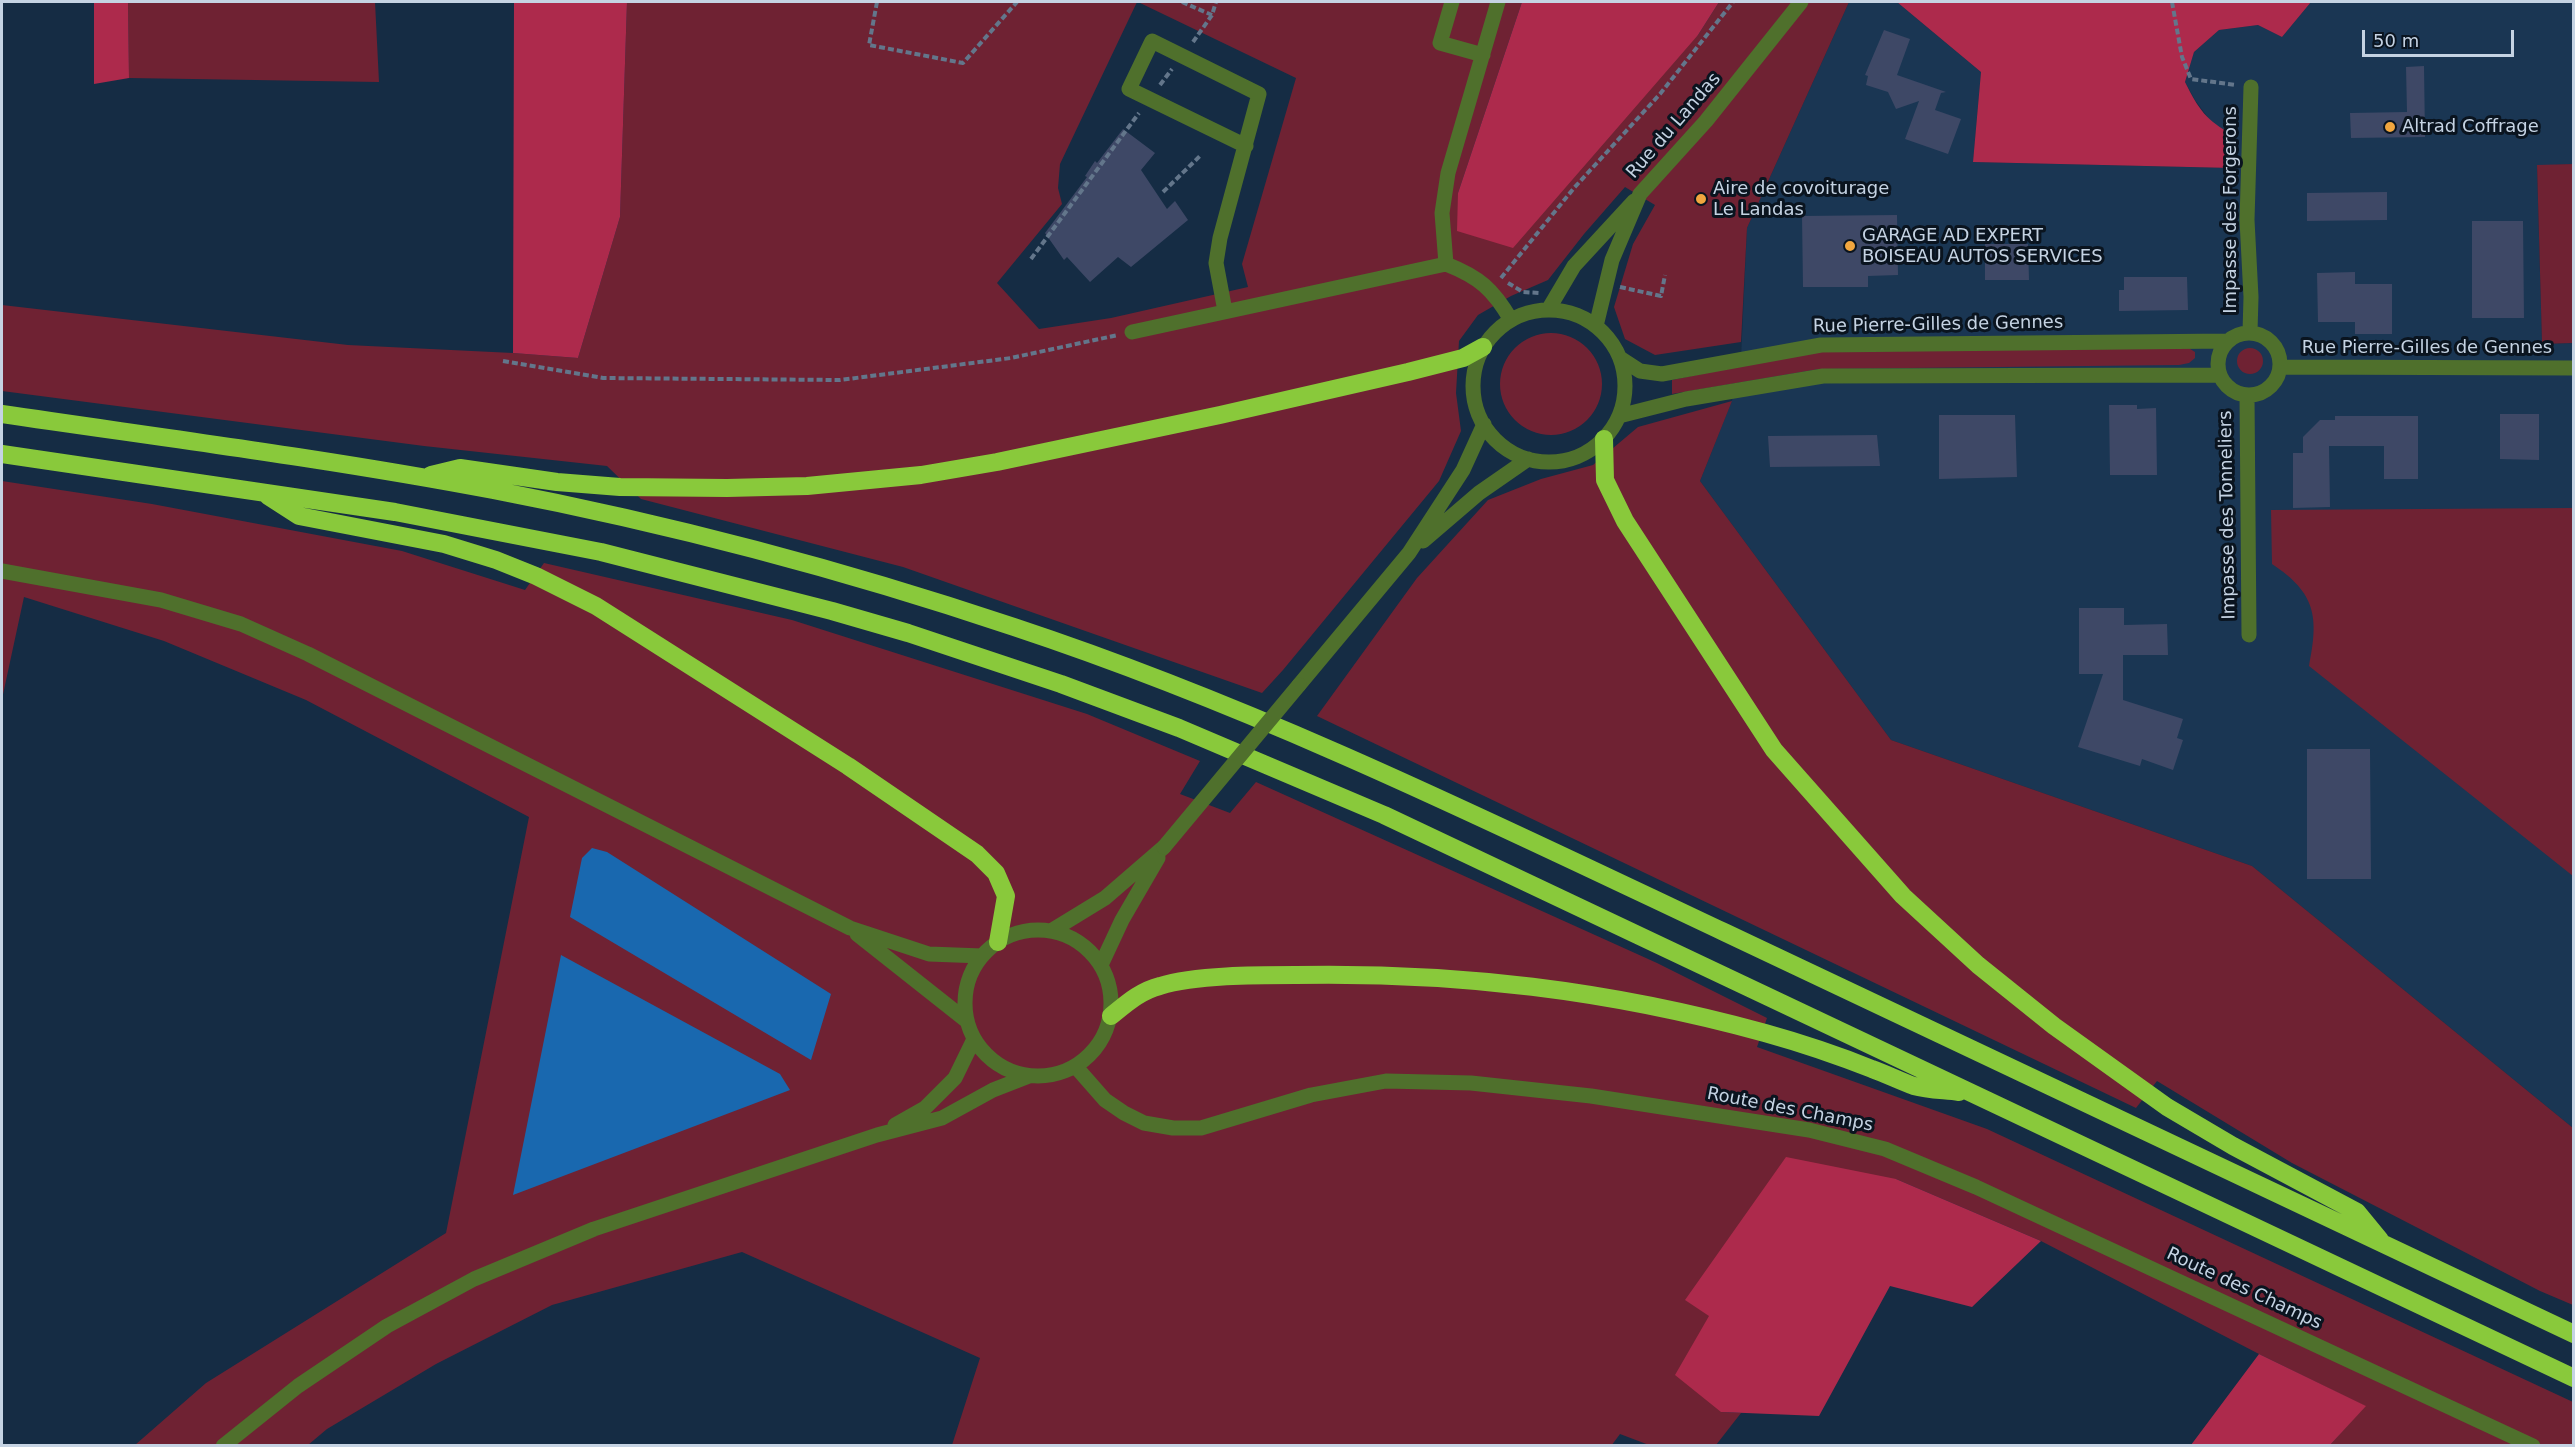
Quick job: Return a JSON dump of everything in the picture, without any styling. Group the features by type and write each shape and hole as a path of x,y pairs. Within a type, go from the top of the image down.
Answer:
{"highway":[{"path":"424,477 460,468 620,487 727,488 807,486 921,475 998,462 1242,410 1463,358 1483,348"},
{"path":"2,414 424,477 653,524 798,561 1008,625 1172,683 1400,779 2574,1334"},
{"path":"1604,438 1605,480 1625,521 1774,750 1903,896 1978,966 2082,1047 2167,1107 2233,1146 2357,1212 2384,1245"},
{"path":"2,454 475,526 683,571 908,633 1061,684 1179,728 1356,802 2574,1378"},
{"path":"261,492 299,516 444,544 496,560 536,576 596,606 838,759 978,854 996,873 1006,896 998,942"},
{"path":"1111,1016 1140,993 1161,985 1194,980 1334,974 1395,974 1485,980 1606,996 1705,1017 1831,1054 1916,1087 1976,1094"}],"street":[{"path":"1452,2 1440,43 1483,55"},
{"path":"1446,264 1442,213 1448,172 1498,2"},
{"name":"Rue du Landas","path":"1596,326 1612,260 1640,194 1706,121 1801,2"},
{"path":"1225,311 1216,262 1220,238 1246,146 1259,94 1152,41 1129,88 1246,146"},
{"name":"Impasse des Forgerons","path":"2250,332 2251,297 2247,220 2251,87"},
{"path":"1548,310 1574,266 1640,194"},
{"path":"1132,332 1446,264 1471,274 1497,296 1510,320"},
{"path":"1548,310 1573,314 1596,326 1614,346 1625,377 1624,397 1619,416 1604,438 1588,451 1569,459 1548,462 1528,459 1510,451 1495,440 1476,406 1473,386 1476,366 1483,348 1495,332 1510,320 1528,313 1548,310"},
{"name":"Rue Pierre-Gilles de Gennes","path":"1620,358 1640,371 1662,374 1821,345 2228,341 2234,336 2250,332 2260,334 2276,347 2280,357 2280,367 2272,385 2256,394 2247,395"},
{"path":"2228,341 2218,357 2220,375 2230,389 2247,395"},
{"name":"Rue Pierre-Gilles de Gennes","path":"2280,367 2574,368"},
{"path":"1619,416 1686,399 1823,376 2220,375"},
{"name":"Impasse des Tonneliers","path":"2247,395 2249,635"},
{"path":"1101,966 1122,920 1164,848 1409,553 1463,470 1484,424"},
{"path":"1409,553 1479,494 1528,459"},
{"path":"2,571 161,600 241,624 308,654 850,928 929,954 982,956"},
{"path":"1051,931 1105,898 1164,848"},
{"path":"850,928 967,1022"},
{"path":"1051,931 1071,938 1088,949 1101,966 1112,999 1111,1016 1104,1036 1092,1053 1076,1067 1053,1075 1029,1076 1007,1070 988,1057 974,1039 967,1022 965,999 970,976 982,956 998,942 1023,932 1051,931"},
{"path":"877,1135 925,1108 955,1078 974,1039"},
{"name":"Route des Champs","path":"1076,1067 1105,1100 1124,1113 1144,1123 1173,1128 1201,1128 1311,1095 1386,1082 1471,1083 1591,1096 1809,1130 1886,1149 2050,1221 2533,1446"},
{"path":"223,1446 298,1386 387,1326 474,1279 594,1229 877,1135 942,1118 993,1090 1029,1076"}],"path":[{"path":"877,2 869,45 963,63 1017,2"},
{"path":"1182,2 1212,15"},
{"path":"1031,259 1212,15 1216,2"},
{"path":"1491,291 1574,188 1660,94 1733,2"},
{"path":"2172,2 2182,57 2191,79 2251,87"},
{"path":"1163,192 1201,155"},
{"path":"1496,272 1523,292 1540,293 1550,290"},
{"path":"1620,287 1661,296 1665,275"},
{"path":"503,361 603,378 840,380 1011,358 1132,332"}],"shaded area":[{"path":"94,2 128,2 129,78 94,84"},
{"path":"128,2 375,2 379,82 129,78"},
{"path":"514,2 627,2 620,217 578,358 513,353"},
{"path":"627,2 1137,2 1060,164 1058,188 1062,204 997,283 1039,329 1111,318 1248,287 1242,264 1296,78 1138,2 1522,2 1458,193 1698,35 1719,2 1849,2 1747,228 1741,342 1655,355 1625,339 1614,307 1633,244 1655,205 1625,187 1548,280 1511,296 1478,315 1459,341 1456,393 1461,431 1439,481 1262,693 903,567 641,499 607,466 424,446 2,391 2,305 348,345 578,358 620,217"},
{"path":"1522,2 1719,2 1698,35 1513,248 1457,231 1458,193"},
{"path":"1849,2 1897,2 1981,72 1973,162 2231,168 2233,135 2212,123 2185,82 2194,52 2219,30 2258,25 2282,37 2311,2 2573,2 2573,164 2537,166 2542,344 2574,343 2573,1128 2252,866 1891,740 1700,481 1740,380 1747,228"},
{"path":"1897,2 2311,2 2282,37 2258,25 2219,30 2194,52 2185,82 2204,113 2233,135 2232,168 1973,162 1981,72"},
{"path":"2573,164 2573,343 2542,344 2537,165"},
{"path":"1551,333 1570,337 1587,348 1598,365 1602,384 1598,403 1587,420 1570,431 1551,435 1532,431 1515,420 1504,403 1500,384 1504,365 1515,348 1532,337"},
{"path":"2187,347 2195,352 2195,358 2189,363 2179,365 1819,369 1672,394 1672,380 1815,350"},
{"path":"2250,348 2259,352 2263,361 2259,370 2250,374 2241,370 2237,361 2241,352"},
{"path":"1732,401 1700,481 1891,740 2252,866 2573,1128 2573,1305 2540,1291 2292,1163 2157,1081 2136,1108 1317,716 1417,578 1488,500 1541,479 1593,465 1638,427"},
{"path":"2,481 152,504 402,551 525,590 544,563 792,620 1087,714 1200,761 1180,794 1230,813 1256,782 1657,963 1767,1018 1757,1047 1987,1129 2573,1402 2573,1445 2330,1445 2365,1406 2041,1241 1896,1179 1709,1315 1721,1412 1741,1413 1716,1445 1649,1445 1620,1434 1611,1446 952,1445 980,1358 742,1252 552,1305 436,1364 327,1429 308,1445 135,1445 206,1383 446,1233 529,817 306,700 164,641 24,597 2,699"},
{"path":"2574,508 2573,876 2309,666 2314,633 2311,608 2298,585 2272,564 2271,510"},
{"path":"1786,1157 1896,1179 2041,1241 1972,1307 1890,1286 1819,1416 1721,1412 1675,1375 1709,1316 1685,1300"},
{"path":"2259,1354 2366,1406 2330,1445 2191,1445"}],"water":[{"path":"592,848 607,852 831,994 811,1060 570,917 582,858"},
{"path":"561,955 780,1074 790,1090 513,1195"}],"building":[{"path":"1884,30 1910,39 1897,75 1946,92 1941,93 1935,110 1961,119 1948,154 1905,139 1919,101 1896,109 1888,92 1866,85 1868,76 1865,75"},
{"path":"2424,66 2425,137 2351,138 2350,113 2407,112 2406,67"},
{"path":"1123,129 1155,153 1141,170 1167,209 1175,201 1188,220 1131,267 1118,257 1090,282 1067,257 1064,260 1045,233 1087,177 1085,176 1095,161 1097,163"},
{"path":"2387,192 2387,220 2307,221 2307,193"},
{"name":"GARAGE AD EXPERT BOISEAU AUTOS SERVICES","path":"1897,215 1898,275 1868,276 1868,287 1803,287 1802,216"},
{"path":"2472,221 2523,221 2524,318 2472,318"},
{"path":"1985,244 2028,244 2029,280 1985,280"},
{"path":"2355,272 2355,284 2392,284 2392,334 2355,334 2355,322 2318,322 2317,273"},
{"path":"2124,277 2187,277 2188,310 2119,311 2119,290 2124,290"},
{"path":"2109,405 2137,405 2137,409 2156,408 2157,475 2110,475"},
{"path":"2500,414 2539,414 2539,460 2500,459"},
{"path":"1939,415 2015,415 2017,477 1939,479"},
{"path":"2335,416 2418,416 2418,479 2384,479 2384,446 2329,446 2330,507 2293,508 2293,453 2303,453 2303,437 2320,420 2335,420"},
{"path":"1877,435 1880,466 1770,467 1768,436"},
{"path":"2079,608 2124,608 2124,625 2167,624 2168,655 2123,655 2123,700 2183,719 2177,738 2183,740 2173,770 2142,759 2140,766 2078,747 2103,674 2079,674"},
{"path":"2307,749 2370,749 2371,879 2307,879"}],"place":[{"name":"Altrad Coffrage","path":"2390,127"},
{"name":"Aire de covoiturage Le Landas","path":"1701,199"},
{"name":"GARAGE AD EXPERT BOISEAU AUTOS SERVICES","path":"1850,246"}]}
